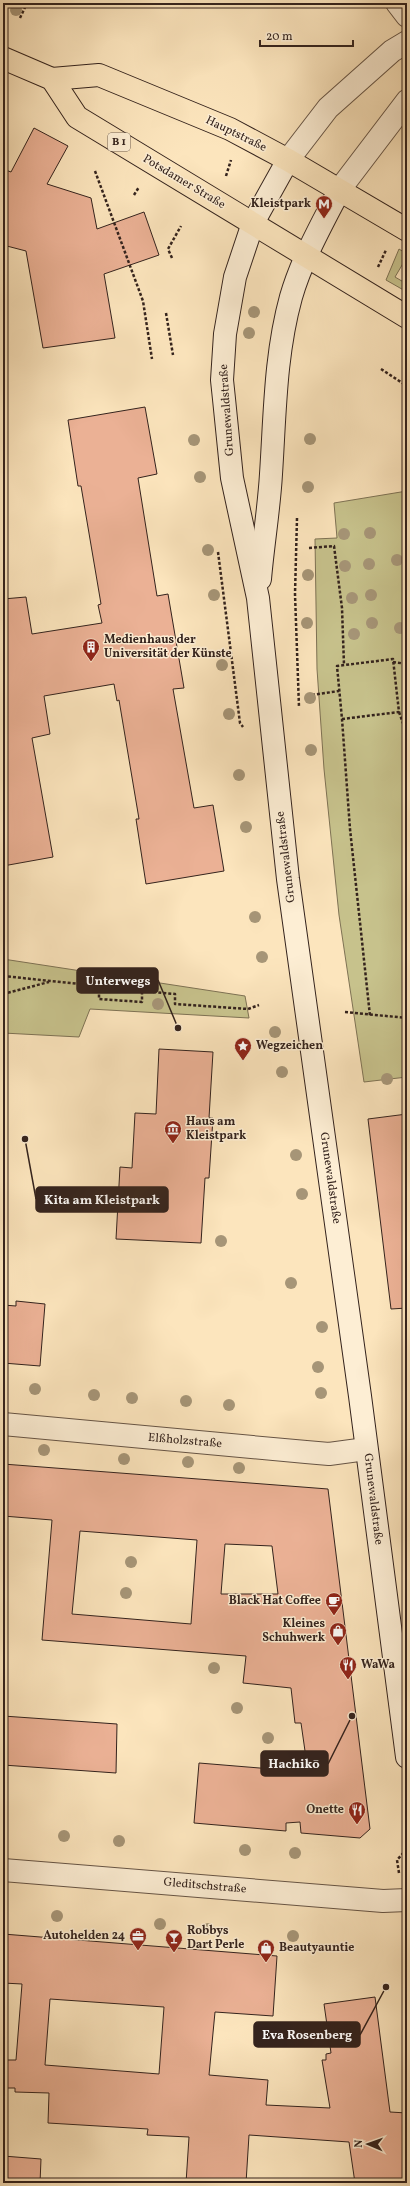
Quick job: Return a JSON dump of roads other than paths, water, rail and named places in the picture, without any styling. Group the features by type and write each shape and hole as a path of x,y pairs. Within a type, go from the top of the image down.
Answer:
{"main road":[{"path":"397,3 407,16"},
{"name":"Grunewaldstraße","path":"407,42 392,51 328,108 288,160 253,223 233,284 225,334 222,380 232,478 258,598 288,879 407,1757"},
{"path":"3,58 52,79"},
{"name":"Hauptstraße","path":"52,79 99,75 230,129 288,160 407,230"},
{"name":"Potsdamer Straße","path":"52,79 77,117 253,223"},
{"name":"Grunewaldstraße","path":"258,598 271,475 274,391 279,351 291,296 306,255 340,190 407,101"},
{"name":"B 1","path":"253,223 407,317"},
{"name":"Elßholzstraße","path":"3,1424 329,1454 366,1449"},
{"name":"Gleditschstraße","path":"3,1870 383,1901 407,1900"}],"place":[{"name":"Kleistpark","path":"324,219"},
{"name":"Medienhaus der Universität der Künste","path":"91,662"},
{"name":"Unterwegs","path":"178,1028"},
{"name":"Wegzeichen","path":"243,1061"},
{"name":"Kita am Kleistpark","path":"25,1139"},
{"name":"Haus am Kleistpark","path":"173,1144"},
{"name":"Black Hat Coffee","path":"334,1616"},
{"name":"Kleines Schuhwerk","path":"338,1646"},
{"name":"WaWa","path":"348,1680"},
{"name":"Hachikō","path":"352,1716"},
{"name":"Onette","path":"357,1825"},
{"name":"Autohelden 24","path":"138,1951"},
{"name":"Robbys Dart Perle","path":"174,1953"},
{"name":"Beautyauntie","path":"266,1963"},
{"name":"Eva Rosenberg","path":"386,1987"}]}
